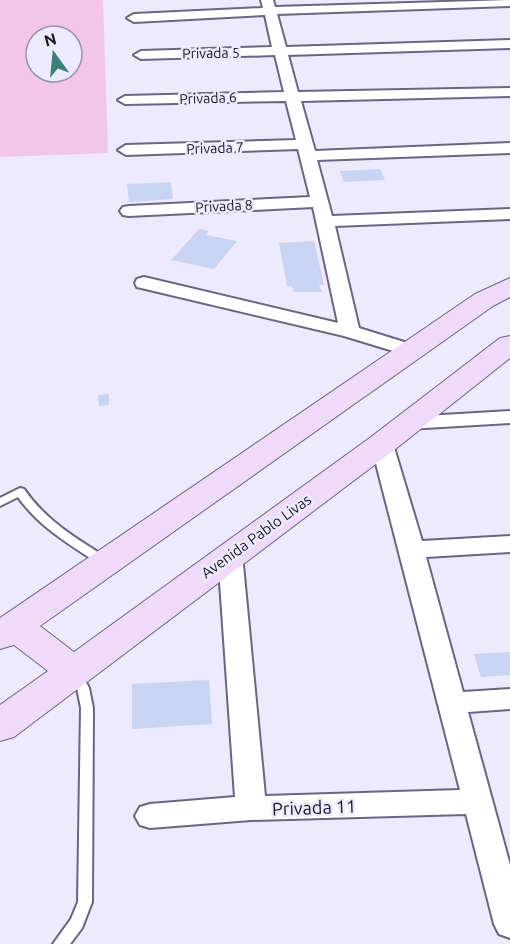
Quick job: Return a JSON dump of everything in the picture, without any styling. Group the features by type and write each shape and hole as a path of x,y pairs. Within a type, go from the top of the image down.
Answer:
{"main road":[{"path":"74,671 7,631 484,300 510,286"},
{"name":"Avenida Pablo Livas","path":"0,726 382,444 510,344"}],"street":[{"path":"134,18 269,5 304,8 510,2"},
{"path":"269,5 326,221 350,332"},
{"name":"Privada 5","path":"141,55 510,44"},
{"name":"Privada 6","path":"125,100 510,92"},
{"name":"Privada 7","path":"126,150 510,148"},
{"name":"Privada 8","path":"129,211 320,202"},
{"path":"326,221 510,214"},
{"path":"144,283 350,332 413,351"},
{"path":"408,423 510,417"},
{"path":"382,444 509,916"},
{"path":"412,550 510,544"},
{"path":"230,554 251,808"},
{"path":"451,703 510,699"},
{"name":"Privada 11","path":"150,816 251,808 477,802"}],"lane":[{"path":"0,503 20,491 32,509 50,527 106,562"},
{"path":"61,944 77,924 85,902 87,708 83,688 74,671"}],"shaded area":[{"path":"0,0 103,0 108,153 0,157"}],"building":[{"path":"380,169 385,180 344,182 340,171"},
{"path":"171,182 173,199 129,202 127,184"},
{"path":"199,229 209,231 206,235 237,241 214,269 171,260"},
{"path":"314,241 324,285 319,285 322,292 294,292 292,286 287,286 279,243"},
{"path":"109,394 109,405 99,406 98,395"},
{"path":"510,652 510,675 481,677 474,654"},
{"path":"209,680 212,724 132,729 132,684"}]}
